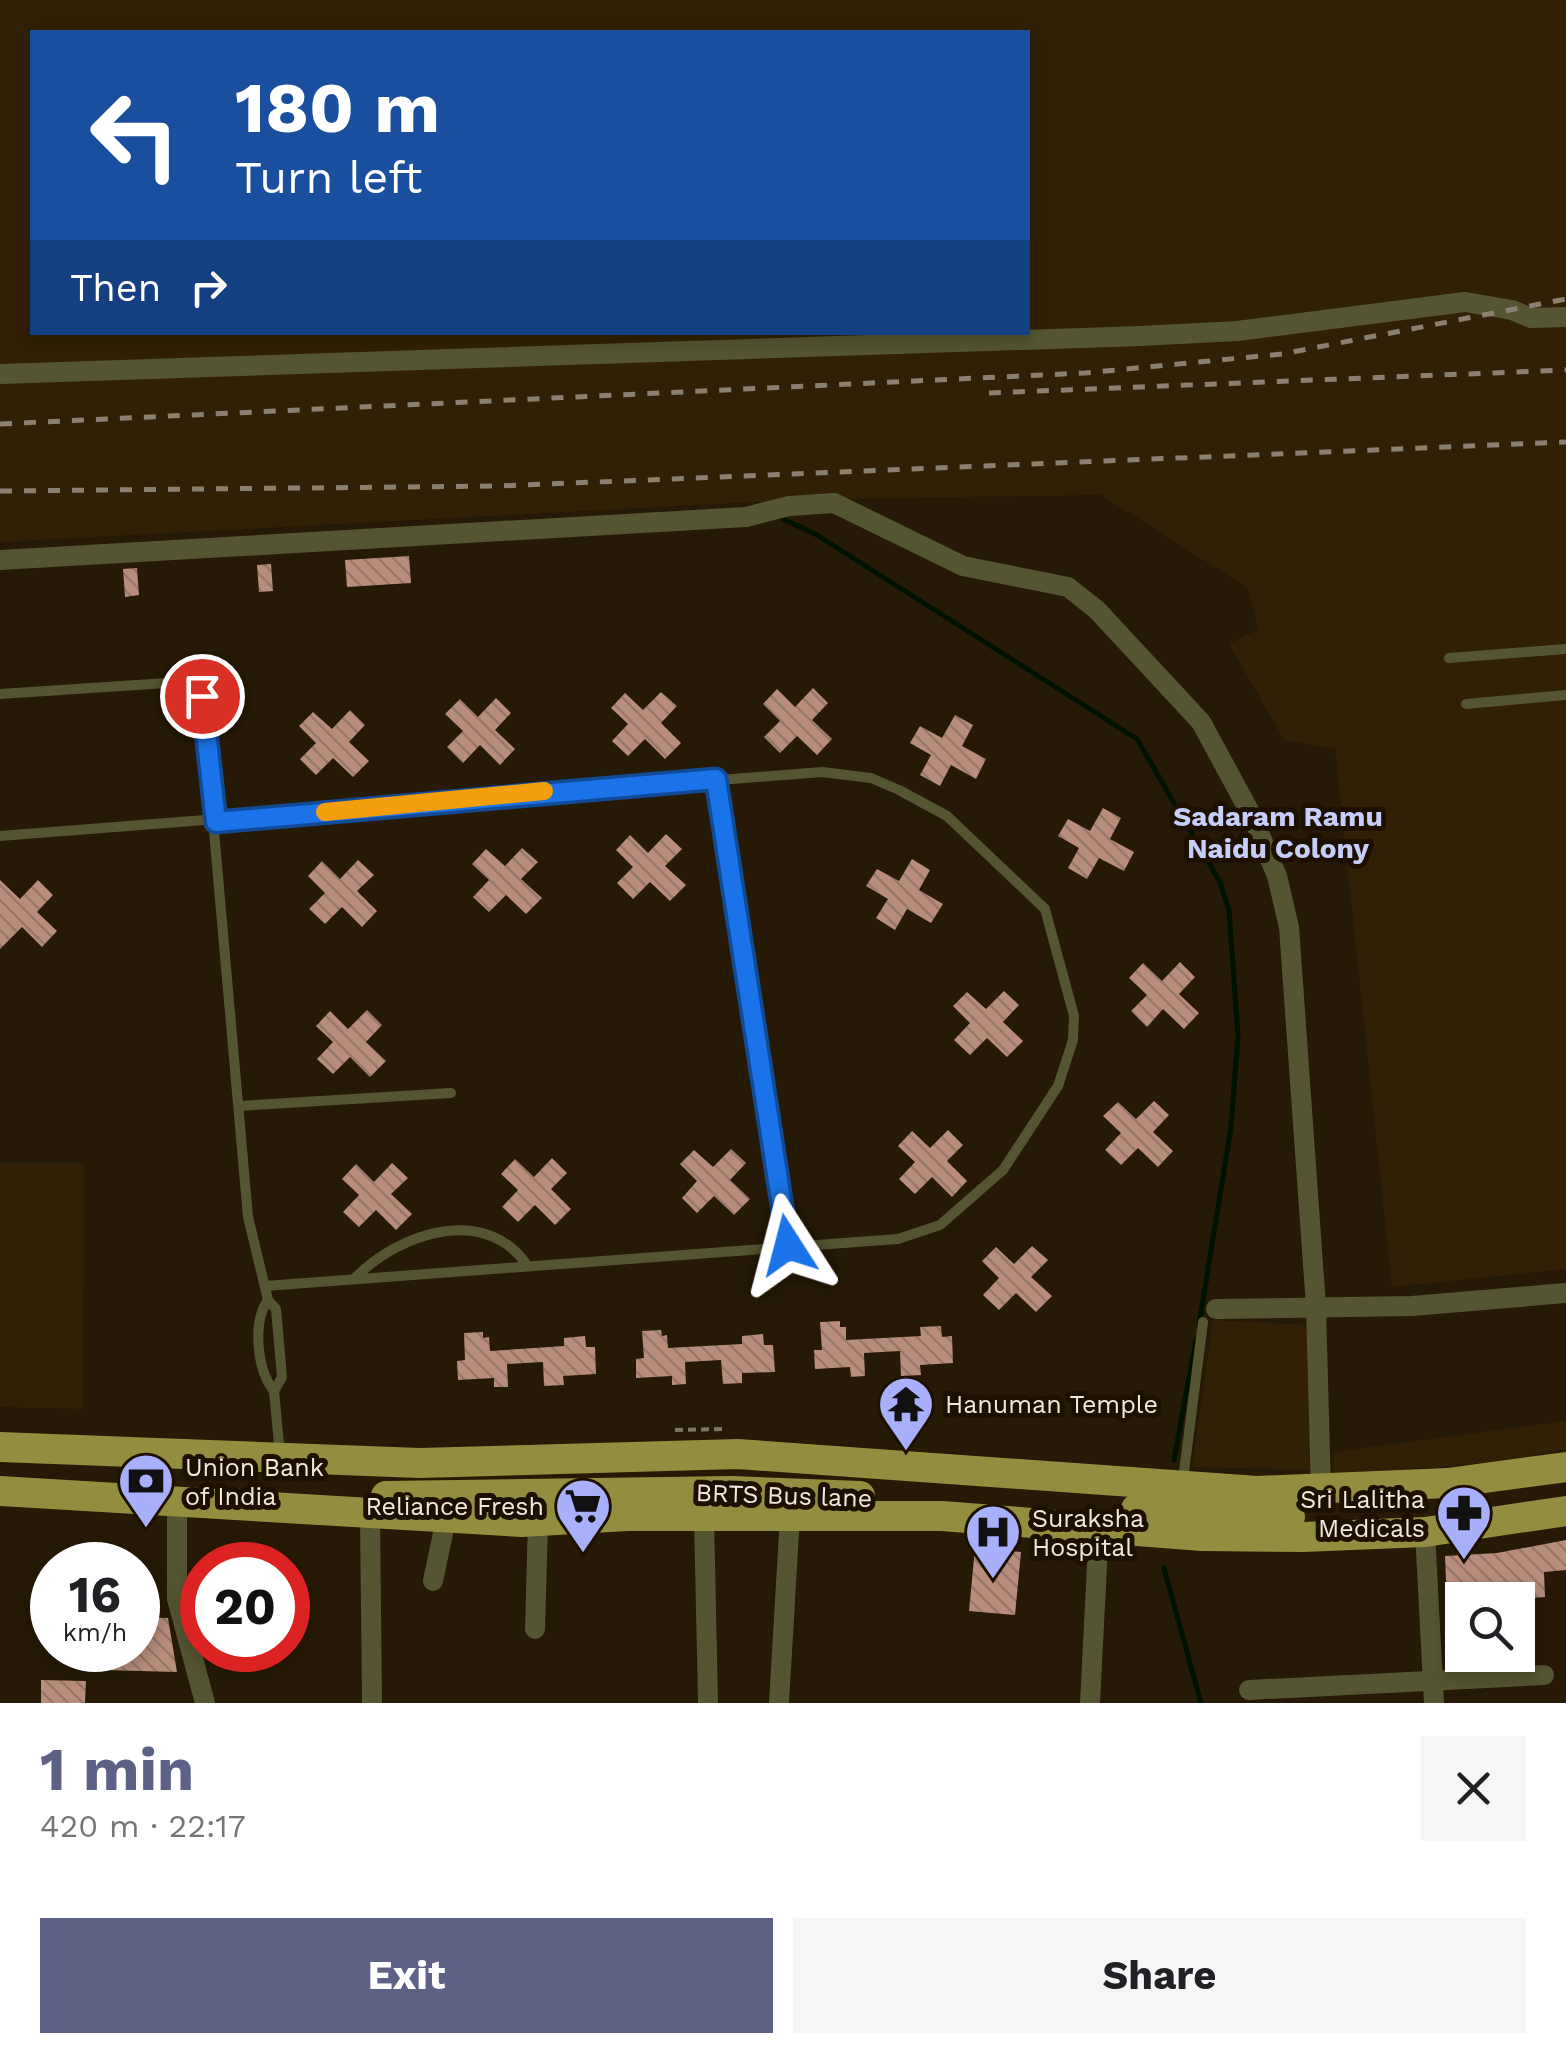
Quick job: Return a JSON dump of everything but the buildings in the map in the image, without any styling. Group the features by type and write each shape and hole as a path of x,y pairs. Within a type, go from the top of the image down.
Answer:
{"main road":[{"path":"0,1447 420,1462 738,1454 1182,1488 1321,1492 1448,1483 1566,1467"},
{"name":"BRTS Bus lane","path":"0,1475 376,1496 732,1491 1009,1500 1283,1517 1410,1514 1566,1493"},
{"path":"0,1491 538,1522 704,1516 942,1516 1202,1536 1425,1532 1566,1511"}],"street":[{"path":"0,374 1140,336 1237,330 1465,302 1512,310 1531,318 1566,315"},
{"path":"0,560 746,518 790,506 834,503 963,566 1068,587 1097,610 1200,722 1253,818 1277,876 1289,927 1316,1306 1321,1492"},
{"path":"1210,1315 1316,1306 1412,1306 1566,1293"},
{"path":"178,1503 178,1599 205,1703"},
{"path":"370,1514 372,1703"},
{"path":"704,1516 708,1703"},
{"path":"779,1703 790,1516"},
{"path":"433,1581 446,1518"},
{"path":"535,1629 538,1522"},
{"path":"1090,1703 1099,1526"},
{"path":"1425,1532 1434,1703"},
{"path":"1249,1690 1544,1675"}],"lane":[{"path":"1448,658 1566,649"},
{"path":"0,694 191,684 202,696 248,1217 268,1300 276,1309 282,1377 274,1391"},
{"path":"1466,704 1566,695"},
{"path":"0,836 216,822 716,779 846,773 899,790 947,816 1045,909 1074,1016 1073,1040 1058,1086 1004,1170 940,1226 910,1236 266,1286"},
{"path":"716,779 788,1245"},
{"path":"239,1106 451,1093"},
{"path":"354,1279 386,1251 454,1228 478,1230 507,1242 528,1265"},
{"path":"268,1300 258,1312 263,1377 274,1391 280,1460"},
{"path":"1182,1488 1210,1315"}],"shaded area":[{"path":"0,0 1566,0 1566,1269 1392,1287 1335,749 1284,740 1229,644 1259,629 1246,587 1101,495 811,499 0,542"},
{"path":"0,1163 84,1163 83,1409 0,1407"},
{"path":"1213,1320 1311,1325 1314,1470 1192,1467"},
{"path":"1566,1421 1566,1449 1498,1462 1334,1475 1333,1452"}],"waterway":[{"path":"783,519 817,535 1137,739 1220,882 1229,910 1238,1036 1231,1127 1199,1325"},
{"path":"1174,1460 1196,1340"},
{"path":"1164,1568 1201,1703"}],"railway":[{"path":"0,424 1085,373 1282,354 1566,299"},
{"path":"989,393 1566,370"},
{"path":"0,491 500,486 1566,442"}],"slow traffic":[{"path":"325,812 544,791"}],"place":[{"name":"Hanuman Temple","path":"906,1453"},
{"name":"Union Bank of India","path":"146,1530"},
{"name":"Reliance Fresh","path":"583,1555"},
{"name":"Sri Lalitha Medicals","path":"1464,1562"},
{"name":"Suraksha Hospital","path":"993,1581"}],"district":[{"name":"Sadaram Ramu Naidu Colony","path":"1278,832"}],"route":[{"path":"202,696 216,822 716,779 788,1245"}]}
